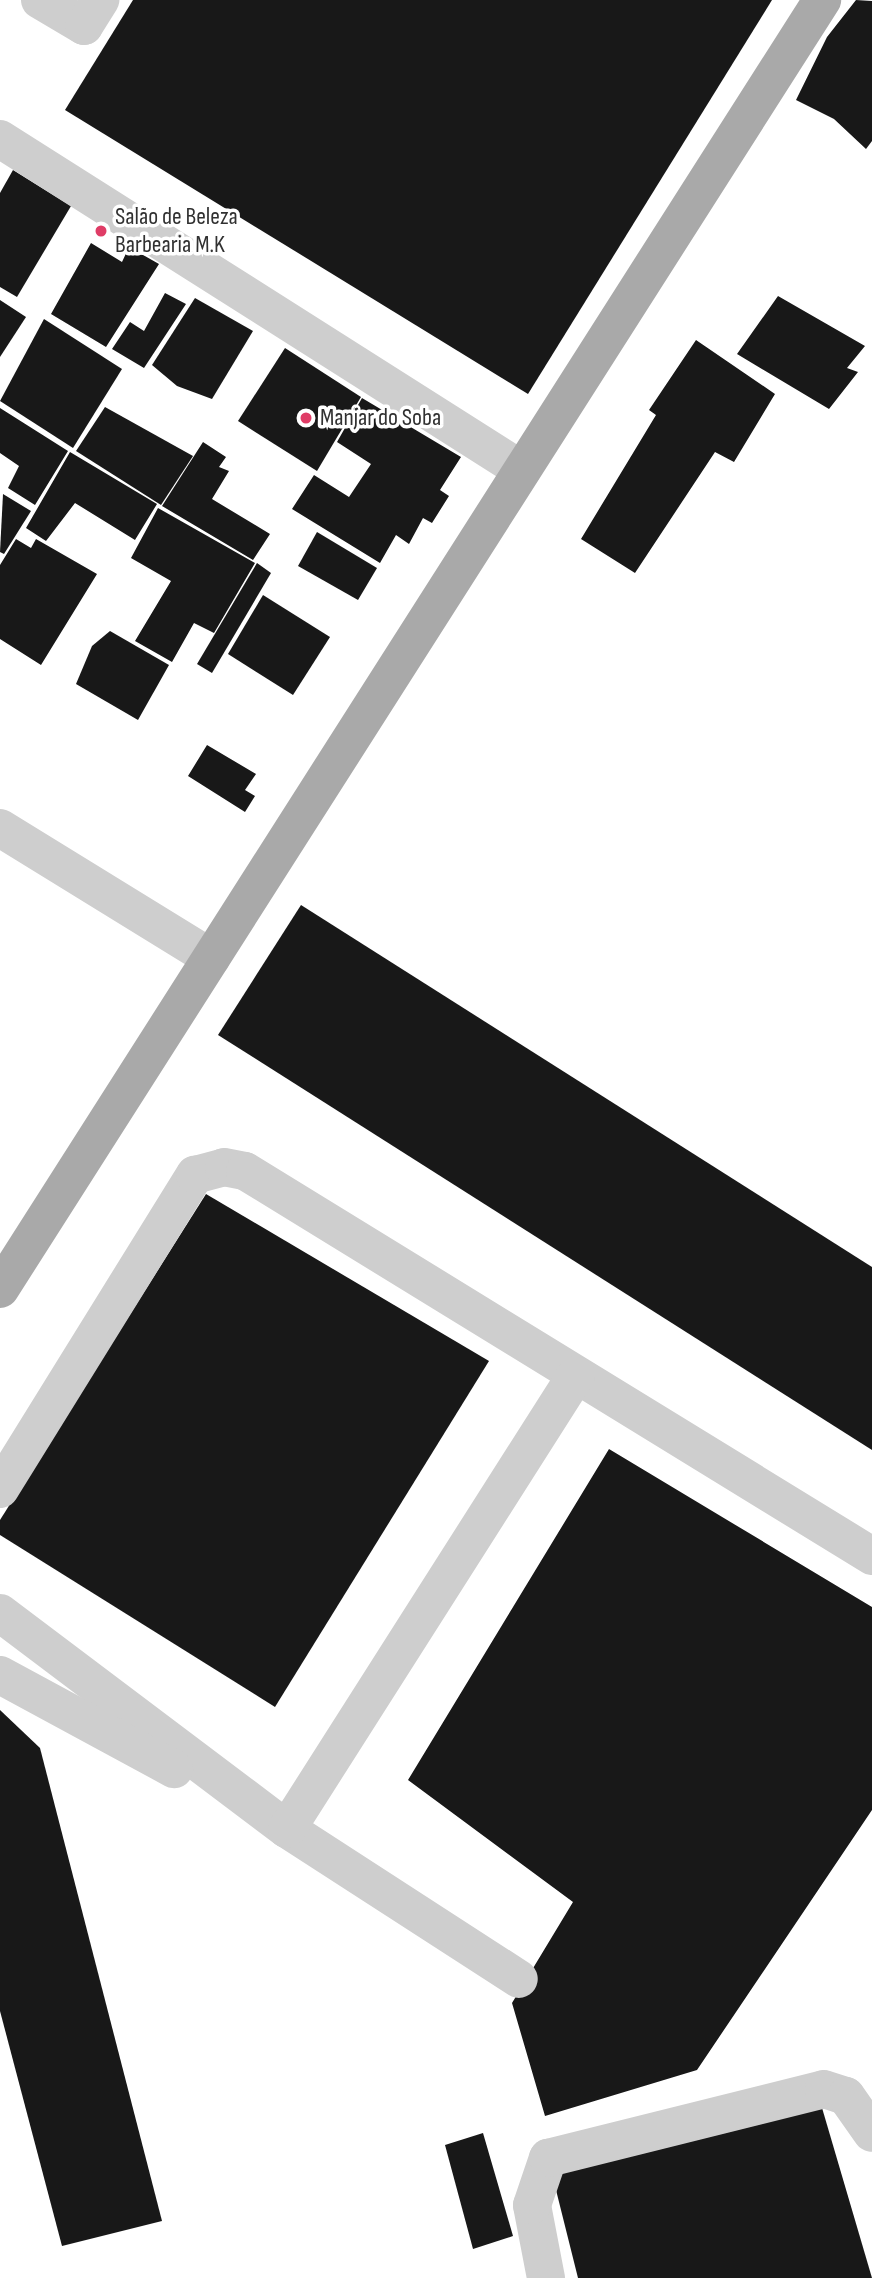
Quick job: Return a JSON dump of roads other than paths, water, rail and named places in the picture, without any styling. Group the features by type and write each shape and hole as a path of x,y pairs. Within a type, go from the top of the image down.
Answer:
{"main road":[{"path":"0,1289 822,0"}],"street":[{"path":"40,0 84,26 100,0"},
{"path":"0,139 522,470"},
{"path":"0,828 211,958"},
{"path":"0,1489 195,1175 208,1167 244,1171 872,1556"},
{"path":"287,1829 576,1375"},
{"path":"0,1613 287,1829 519,1979"},
{"path":"0,1675 287,1829"},
{"path":"546,2278 532,2205 548,2158 824,2089 846,2096 872,2133"}],"place":[{"name":"Salão de Beleza Barbearia M.K","path":"101,231"},
{"name":"Manjar do Soba","path":"306,418"}]}
